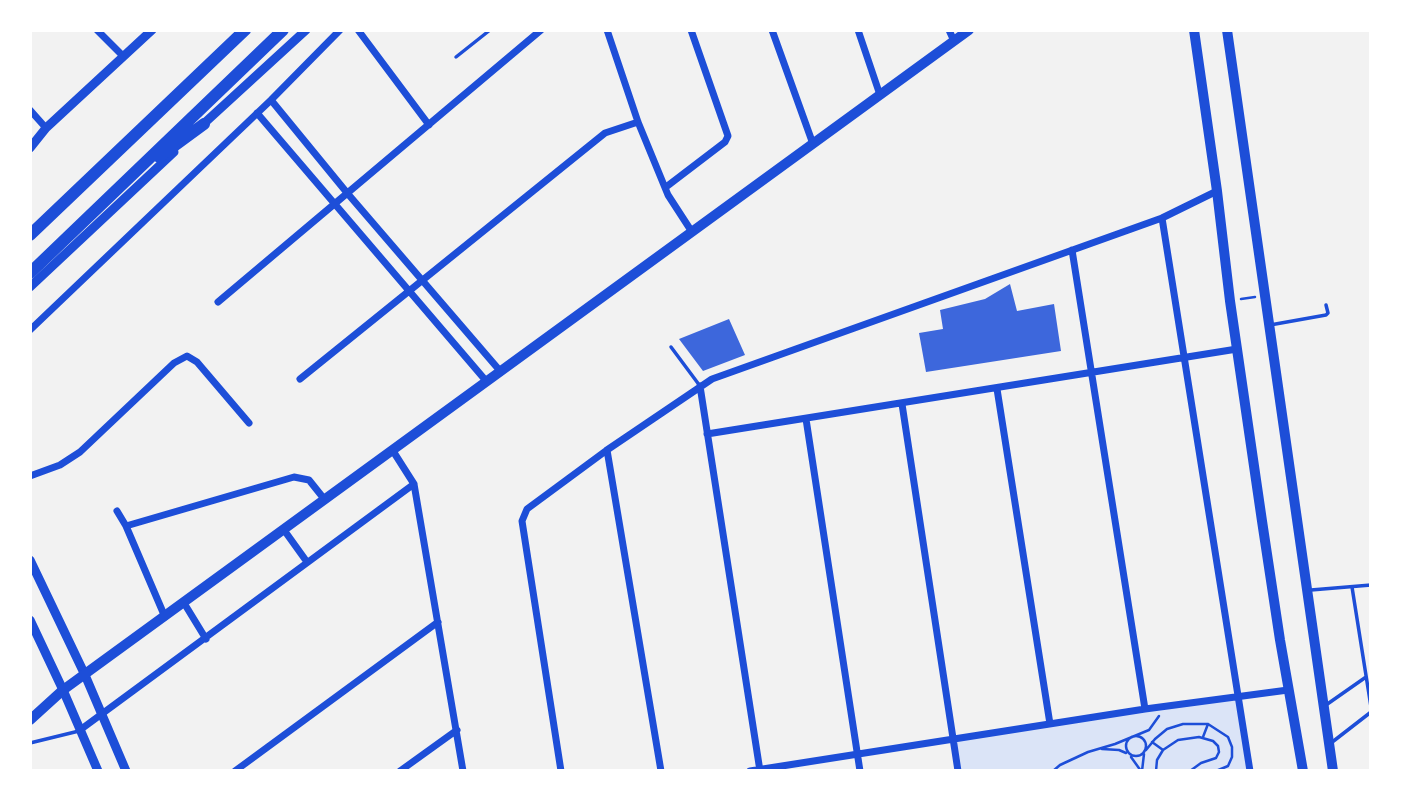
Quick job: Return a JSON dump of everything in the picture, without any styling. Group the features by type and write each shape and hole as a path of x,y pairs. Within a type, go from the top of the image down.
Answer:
{"highway":[{"path":"30,234 245,30"},
{"path":"30,273 284,30"},
{"path":"119,186 204,124"}],"main road":[{"path":"30,720 63,690 970,30"},
{"path":"1194,30 1237,349 1288,690 1303,771"},
{"path":"1227,30 1333,771"}],"street":[{"path":"97,30 123,56"},
{"path":"31,144 152,30"},
{"path":"30,287 306,30"},
{"path":"30,330 271,100 340,30"},
{"path":"358,30 429,125"},
{"path":"218,302 541,30"},
{"path":"607,30 638,122 666,187 692,232"},
{"path":"666,187 725,142 728,136 691,30"},
{"path":"772,30 813,144"},
{"path":"858,30 880,95"},
{"path":"949,30 954,41"},
{"path":"271,100 500,372"},
{"path":"30,110 46,128"},
{"path":"257,113 487,382"},
{"path":"300,379 605,133 638,122"},
{"path":"561,771 522,521 527,509 607,450 712,379 1162,218 1217,191"},
{"path":"1162,218 1250,771"},
{"path":"1072,250 1145,709"},
{"path":"707,435 1237,349"},
{"path":"30,476 60,465 80,452 174,363 187,356 197,362 249,423"},
{"path":"700,386 760,770"},
{"path":"998,389 1050,724"},
{"path":"902,404 958,771"},
{"path":"806,419 860,771"},
{"path":"607,450 661,771"},
{"path":"393,451 414,485 463,771"},
{"path":"126,526 294,477 309,480 325,500"},
{"path":"80,730 414,485"},
{"path":"117,511 165,617"},
{"path":"284,530 307,562"},
{"path":"30,560 85,675 126,771"},
{"path":"184,603 206,639"},
{"path":"30,620 98,771"},
{"path":"235,771 438,622"},
{"path":"750,771 1162,706 1288,690"},
{"path":"400,771 457,730"}],"lane":[{"path":"456,57 490,30"},
{"path":"1270,325 1326,315 1326,305"},
{"path":"671,347 700,386"},
{"path":"1309,590 1371,585"},
{"path":"1330,745 1371,709 1352,587"},
{"path":"1324,706 1366,677"},
{"path":"30,743 80,730"}],"path":[{"path":"1230,301 1266,295"},
{"path":"1054,771 1087,751 1149,730 1158,718 1162,706"},
{"path":"1087,751 1119,750 1136,757 1145,752 1167,729 1183,724 1208,724 1228,737 1232,747 1228,766 1216,771"},
{"path":"1203,737 1208,724"},
{"path":"1133,737 1143,739 1145,752 1141,771 1129,754 1126,742 1133,737"},
{"path":"1156,771 1157,760 1163,750 1178,740 1203,737 1213,741 1218,746 1216,758 1191,771"},
{"path":"1152,742 1163,750"},
{"path":"1195,767 1199,771"}],"shaded area":[{"path":"1237,695 1250,771 958,771 953,739"}],"building":[{"path":"1010,284 1017,311 1054,304 1061,351 926,372 919,333 943,329 940,310 985,299"},
{"path":"729,319 745,355 703,371 679,339"}]}
